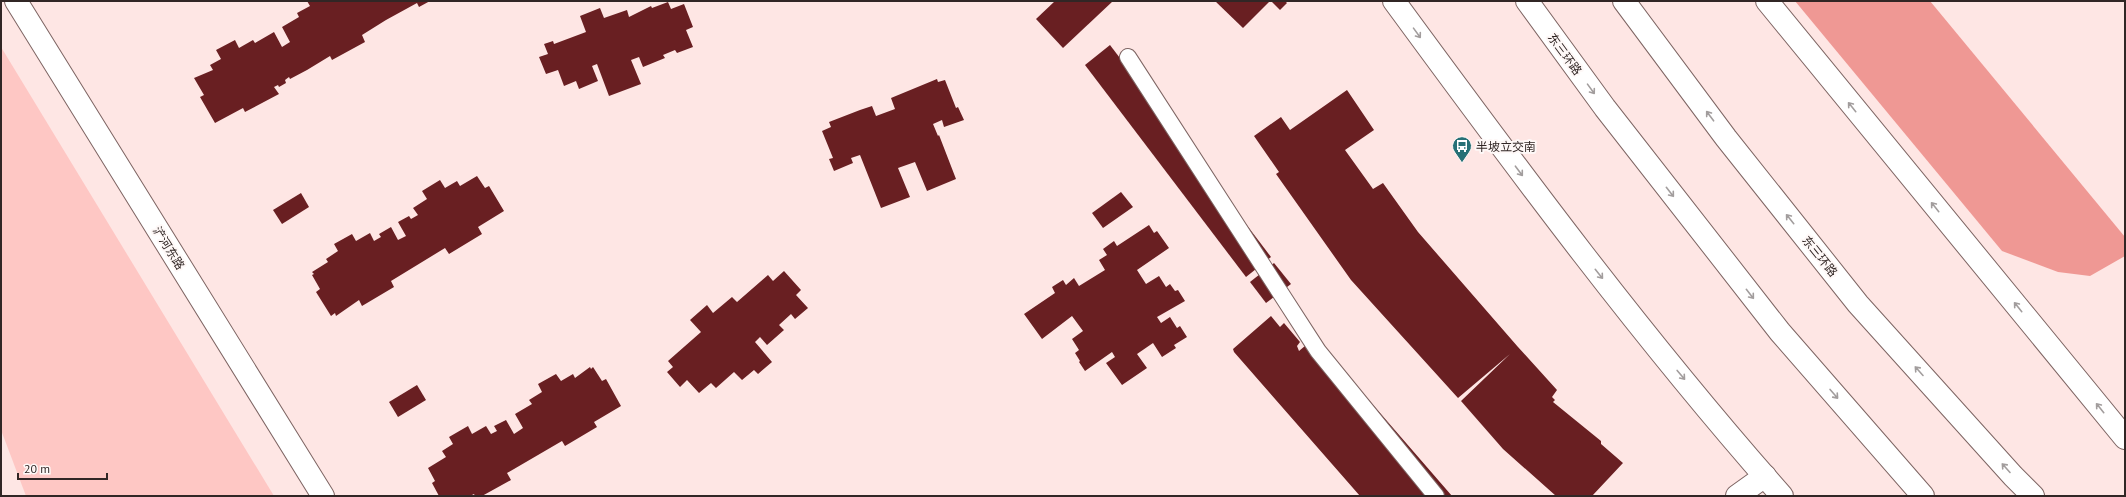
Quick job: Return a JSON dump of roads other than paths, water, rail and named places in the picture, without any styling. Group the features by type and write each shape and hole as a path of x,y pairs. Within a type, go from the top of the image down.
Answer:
{"main road":[{"name":"浐河东路","path":"16,1 323,496"},
{"path":"1394,1 1562,227 1782,496"},
{"name":"东三环路","path":"1526,1 1604,108 1780,332 1923,496"},
{"name":"东三环路","path":"1624,1 1726,138 1858,304 2013,476 2033,496"},
{"path":"1767,1 2125,438"},
{"path":"1736,496 1765,476"}],"lane":[{"path":"1128,57 1318,351 1436,496"}],"place":[{"name":"半坡立交南","path":"1462,163"}]}
